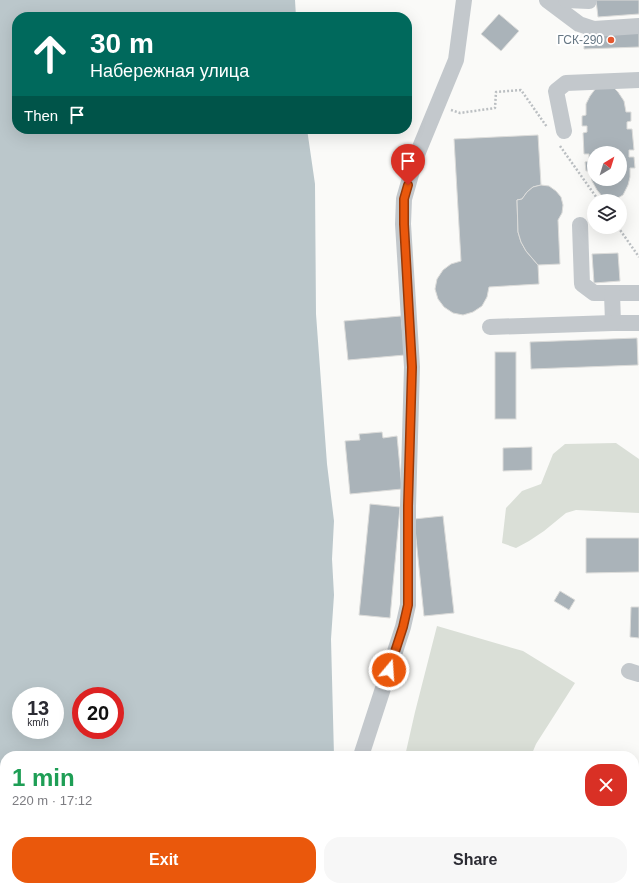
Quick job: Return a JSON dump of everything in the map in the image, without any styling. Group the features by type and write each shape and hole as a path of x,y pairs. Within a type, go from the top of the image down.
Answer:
{"street":[{"path":"363,751 403,627 408,605 408,506 412,367 404,199 416,157 456,60 464,0"},
{"path":"547,0 580,24 594,29 639,26"},
{"path":"566,0 589,1"},
{"path":"564,131 556,91 566,83 639,80"},
{"path":"580,225 582,284 594,293 639,293"},
{"path":"612,293 613,323"},
{"path":"490,327 639,323"}],"path":[{"path":"460,112 495,108 496,92 521,90"},
{"path":"623,234 639,257"}],"shaded area":[{"path":"0,0 295,0 296,12 12,12 12,134 308,134 315,184 316,314 327,464 334,521 332,559 334,595 331,639 334,751 0,751"},
{"path":"616,443 639,459 639,513 576,510 566,513 544,531 516,548 502,543 506,508 522,491 541,484 553,454 565,444"},
{"path":"437,626 523,651 575,683 533,751 406,751"}],"building":[{"name":"ГСК-290","path":"596,0 639,0 639,14 598,17"},
{"path":"499,14 519,31 501,51 481,34"},
{"name":"ГСК-290","path":"639,30 639,47 584,49 584,33"},
{"path":"613,87 624,101 626,112 631,112 631,121 627,122 627,129 632,129 634,150 629,150 629,157 634,157 635,168 630,168 628,185 624,194 600,194 595,186 627,186 627,146 587,146 587,154 584,154 583,133 587,132 587,126 582,126 582,116 586,115 586,104 596,88"},
{"path":"538,135 541,185 533,187 522,199 517,200 518,232 526,251 538,265 539,284 489,287 487,297 482,306 473,312 463,315 453,313 444,307 438,299 435,289 437,279 443,270 451,264 461,261 454,139"},
{"path":"585,162 587,162 587,171 586,171"},
{"path":"541,185 549,186 556,191 561,197 563,205 562,213 558,220 560,264 538,265 526,251 518,232 517,200 522,199 533,187"},
{"path":"618,253 620,281 594,283 592,254"},
{"path":"401,316 405,355 348,360 344,321"},
{"path":"637,338 638,365 531,369 530,342"},
{"path":"495,352 516,352 516,419 495,419"},
{"path":"382,432 383,438 397,436 402,489 350,494 345,441 360,440 359,434"},
{"path":"532,447 532,470 503,471 503,448"},
{"path":"370,504 400,507 390,618 359,615"},
{"path":"443,516 454,613 424,616 414,519"},
{"path":"586,538 639,538 639,572 586,573"},
{"path":"560,591 575,600 569,610 554,601"},
{"path":"631,607 639,607 639,638 630,637"}],"place":[{"name":"ГСК-290","path":"611,40"}],"route":[{"path":"389,670 403,627 408,605 408,506 412,367 404,224 404,199 408,185"}]}
